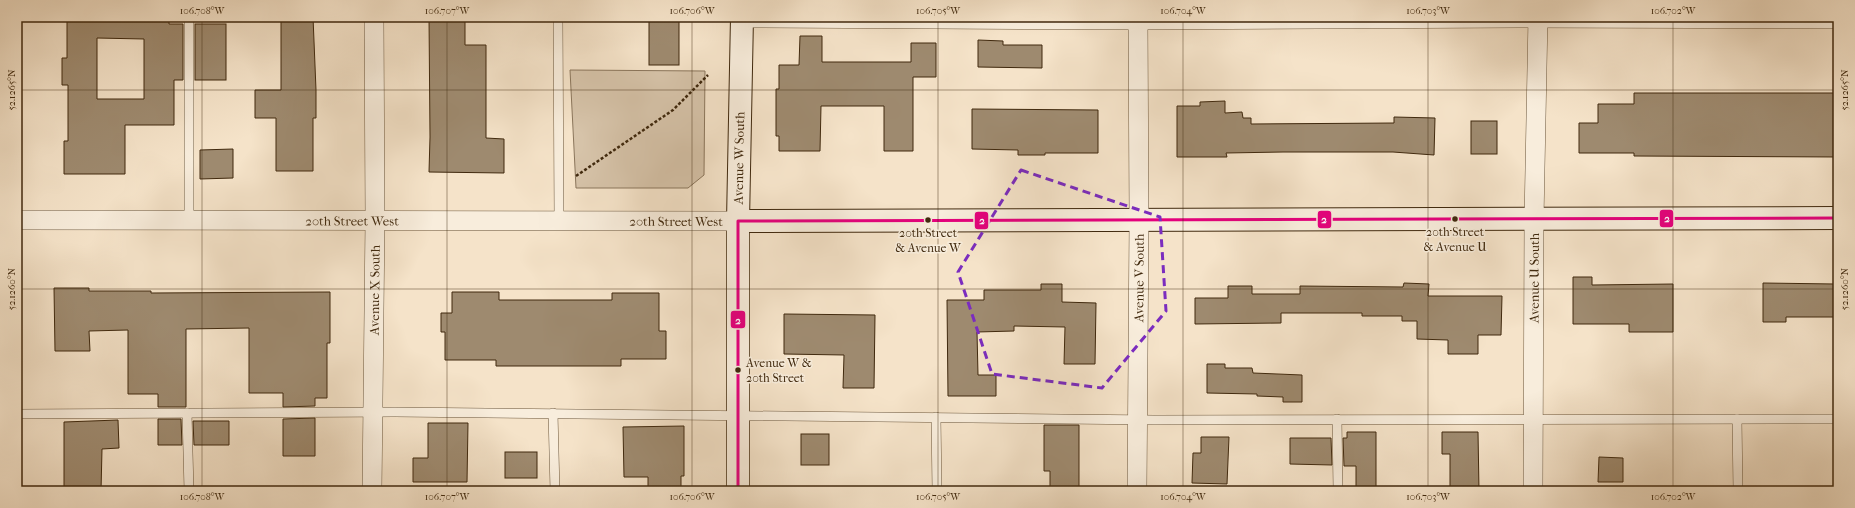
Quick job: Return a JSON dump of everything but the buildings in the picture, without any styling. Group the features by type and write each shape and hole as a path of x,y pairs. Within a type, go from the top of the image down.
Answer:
{"main road":[{"name":"Avenue W South","path":"738,491 738,221 742,20"},
{"name":"20th Street West","path":"738,221 1838,218"}],"street":[{"name":"Avenue X South","path":"372,491 375,221 374,17"},
{"name":"Avenue U South","path":"1533,491 1534,219 1538,20"},
{"name":"Avenue V South","path":"1137,491 1139,221 1138,21"},
{"name":"20th Street West","path":"17,220 738,221"}],"lane":[{"path":"189,17 189,220"},
{"path":"558,17 559,221"},
{"path":"742,20 1538,20 1838,24"},
{"path":"17,414 372,412 1138,419 1838,419"},
{"path":"187,413 189,491"},
{"path":"554,413 555,491"},
{"path":"936,417 937,491"},
{"path":"1337,419 1338,491"},
{"path":"1737,419 1738,491"}],"path":[{"path":"559,188 673,110 708,75"}],"highlighted area":[{"path":"1021,170 1160,217 1166,311 1102,388 992,374 958,272"}],"shaded area":[{"path":"570,70 705,71 704,175 688,188 576,188"}],"transit line":[{"name":"2","path":"738,491 738,221 1838,218"}],"place":[{"name":"20th Street & Avenue U","path":"1455,219"},
{"name":"20th Street & Avenue W","path":"928,220"},
{"name":"Avenue W & 20th Street","path":"738,370"}]}
